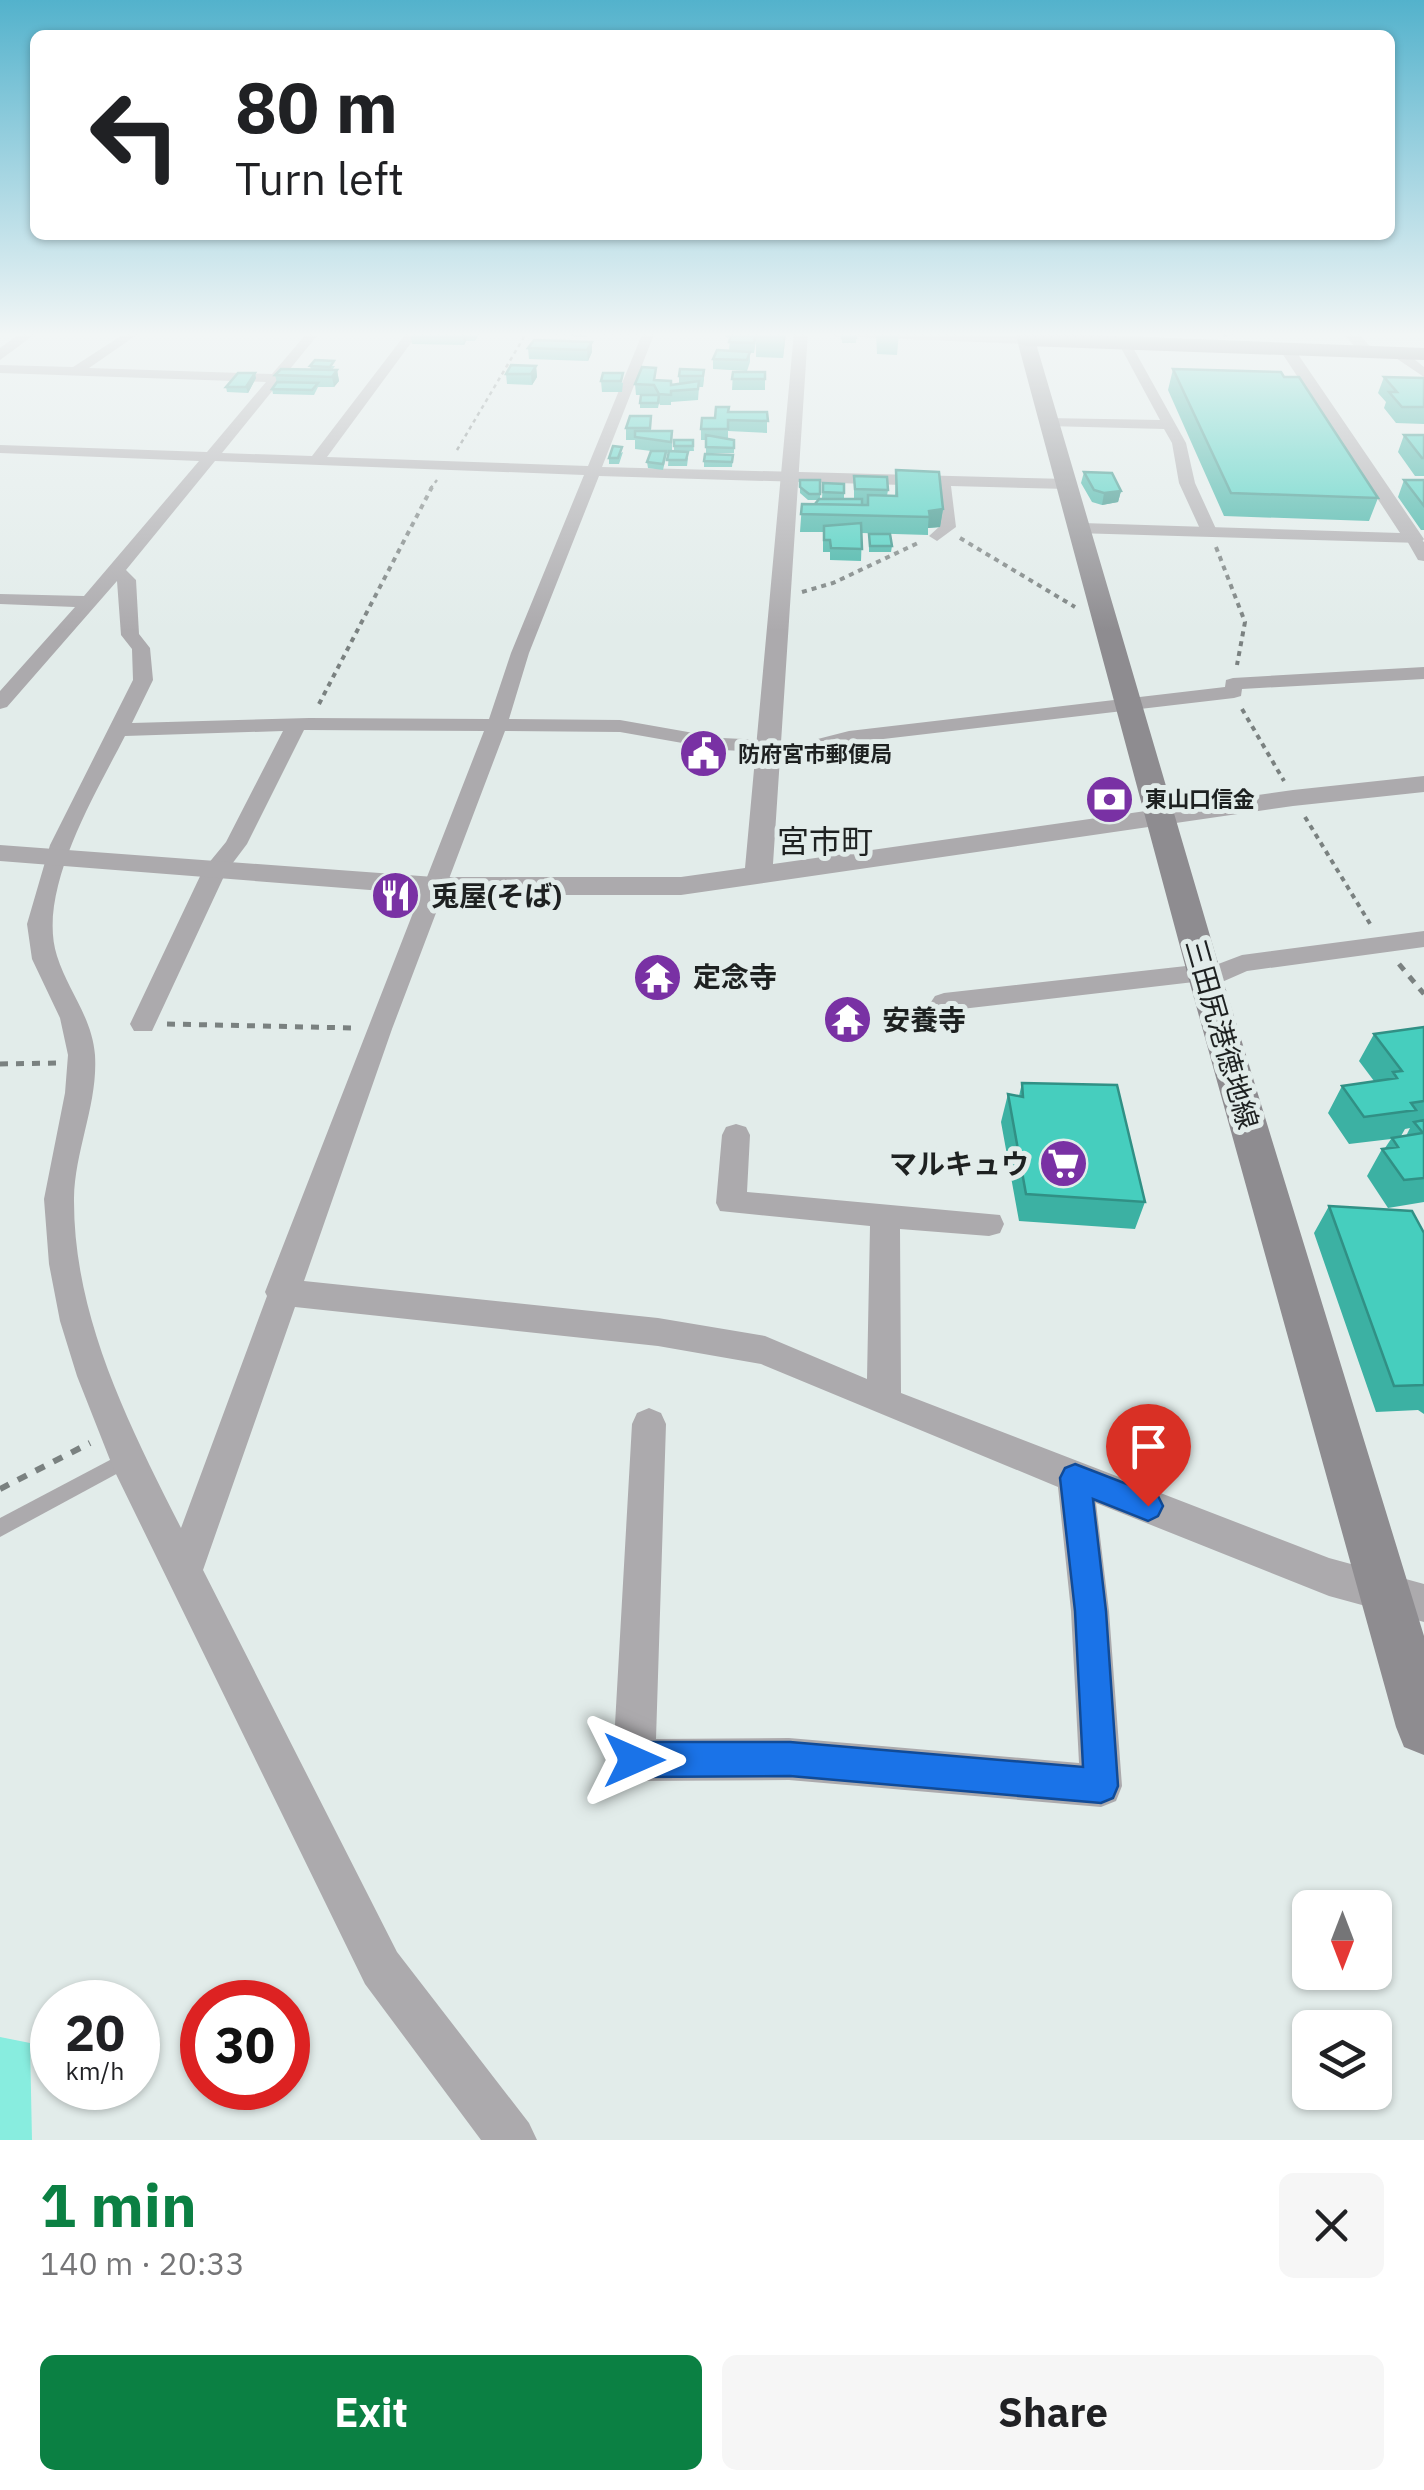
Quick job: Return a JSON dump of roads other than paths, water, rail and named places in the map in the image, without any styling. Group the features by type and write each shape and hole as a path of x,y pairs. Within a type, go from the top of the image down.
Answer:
{"main road":[{"name":"三田尻港徳地線","path":"1051,432 1424,1727"}],"street":[{"path":"0,703 116,571 228,432"},
{"path":"318,458 338,432"},
{"path":"183,1572 281,1292 520,653 611,432"},
{"path":"758,876 792,432"},
{"path":"1173,432 1179,442 1187,483 1209,531"},
{"path":"1344,432 1421,545"},
{"path":"0,449 788,478 1068,484"},
{"path":"940,533 948,520 942,480"},
{"path":"1082,530 1209,531 1421,545"},
{"path":"116,571 126,580 130,635 141,648 143,680 58,856 42,904 43,963 63,995 80,1040 78,1098 59,1192 64,1282 92,1379 121,1444 381,1968 512,2140"},
{"path":"0,599 88,602"},
{"path":"120,730 302,724 620,726 722,744 806,748 848,737 1234,688 1424,673"},
{"path":"143,1024 214,870 236,844 302,724"},
{"path":"0,853 434,886 644,888 758,876 1294,798 1424,784"},
{"path":"944,1002 1205,976 1242,964 1424,939"},
{"path":"736,1135 731,1202 990,1224"},
{"path":"884,1402 885,1216"},
{"path":"281,1292 723,1341 765,1350 884,1402 1328,1578 1424,1603"},
{"path":"648,1424 634,1760 790,1759 1101,1786 1090,1611 1075,1478"}],"lane":[{"path":"0,1528 121,1444"}],"place":[{"name":"防府宮市郵便局","path":"703,754"},
{"name":"東山口信金","path":"1110,799"},
{"name":"兎屋(そば)","path":"396,896"},
{"name":"定念寺","path":"658,977"},
{"name":"安養寺","path":"847,1020"},
{"name":"マルキュウ","path":"1064,1164"}],"district":[{"name":"宮市町","path":"825,842"}]}
